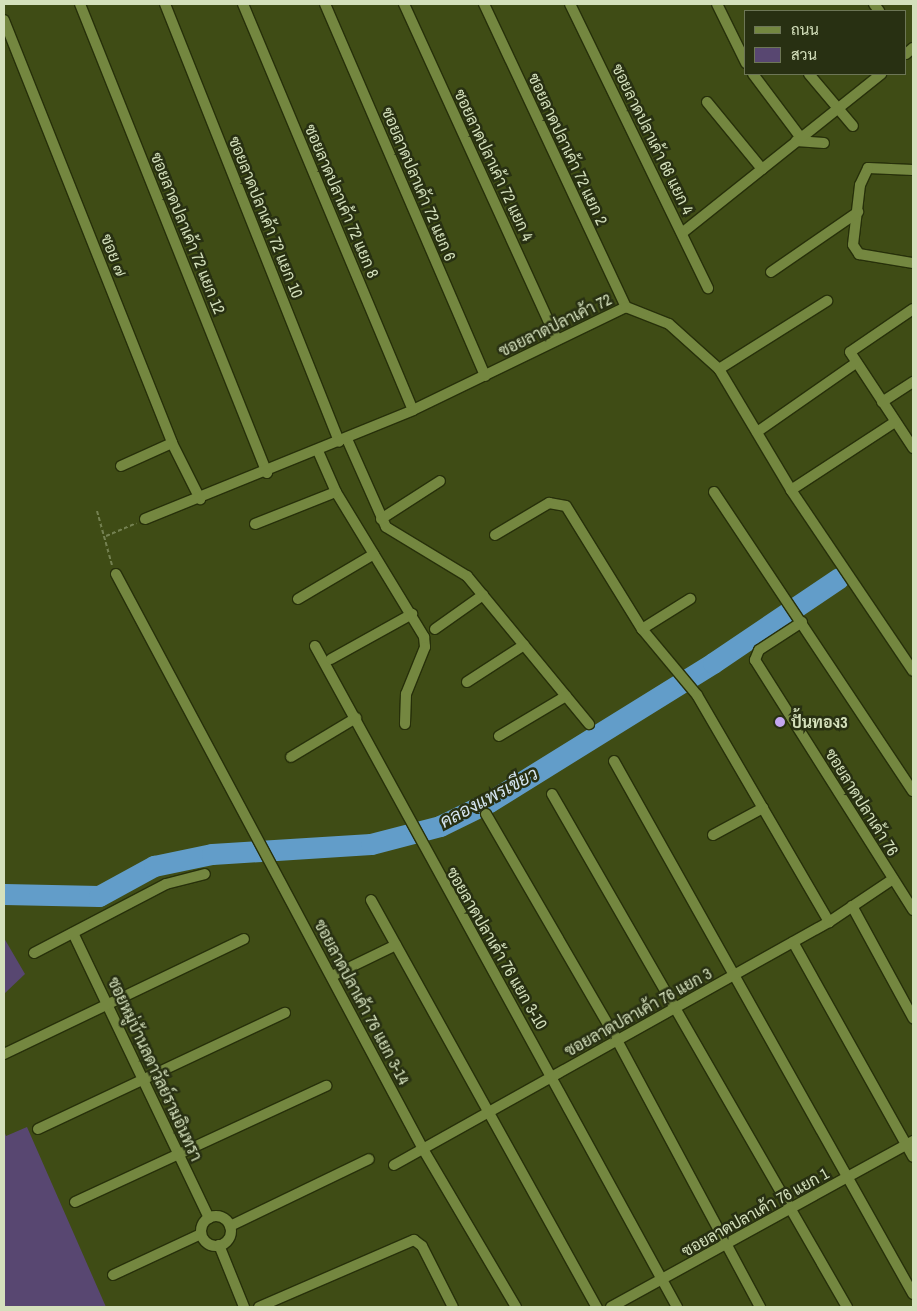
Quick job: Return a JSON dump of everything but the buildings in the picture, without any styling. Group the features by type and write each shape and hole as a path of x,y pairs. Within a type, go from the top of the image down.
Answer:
{"street":[{"name":"ซอยลาดปลาเค้า 72 แยก 12","path":"80,4 267,472"},
{"name":"ซอยลาดปลาเค้า 72 แยก 10","path":"165,4 343,440 381,519"},
{"name":"ซอยลาดปลาเค้า 72 แยก 8","path":"242,4 413,410"},
{"name":"ซอยลาดปลาเค้า 72 แยก 6","path":"325,4 485,376"},
{"name":"ซอยลาดปลาเค้า 72 แยก 4","path":"404,4 557,339"},
{"name":"ซอยลาดปลาเค้า 72 แยก 2","path":"484,4 626,307"},
{"name":"ซอยลาดปลาเค้า 66 แยก 4","path":"570,4 708,288"},
{"path":"717,4 744,59"},
{"name":"ซอย ๗","path":"4,20 172,443 200,498"},
{"path":"754,75 799,139 824,143"},
{"path":"810,75 853,126"},
{"path":"682,233 880,75"},
{"path":"707,102 762,169"},
{"path":"913,170 872,165 864,173 853,245 859,254 913,263"},
{"path":"771,272 858,212"},
{"path":"719,369 827,301"},
{"name":"ซอยลาดปลาเค้า 72","path":"145,519 267,472 413,410 626,307 669,324 719,369 791,490 913,671"},
{"path":"913,310 850,348 856,363 913,448"},
{"path":"757,432 856,363"},
{"path":"882,402 913,382"},
{"path":"791,490 895,422"},
{"path":"121,466 172,443"},
{"path":"318,451 336,492 412,614 425,647 406,694 405,724"},
{"path":"440,481 381,519 394,532 459,568 589,724"},
{"path":"255,524 336,492"},
{"path":"714,492 913,791"},
{"path":"495,535 549,503 566,506 642,629 692,686 829,922"},
{"path":"298,599 374,554"},
{"name":"ซอยลาดปลาเค้า 76 แยก 3-14","path":"116,574 261,840 274,870 423,1149 516,1307"},
{"path":"435,628 483,595"},
{"path":"642,629 690,599"},
{"path":"331,659 412,614"},
{"name":"ซอยลาดปลาเค้า 76","path":"802,622 759,650 755,660 913,910"},
{"path":"467,682 524,645"},
{"name":"ซอยลาดปลาเค้า 76 แยก 3-10","path":"314,646 356,718 416,835 553,1076 677,1307"},
{"path":"499,736 566,696"},
{"path":"291,757 356,718"},
{"path":"614,761 851,1177 913,1294"},
{"path":"552,794 788,1210 847,1307"},
{"path":"713,836 763,808"},
{"path":"486,814 618,1042 760,1307"},
{"path":"34,953 166,884 206,874"},
{"name":"ซอยลาดปลาเค้า 76 แยก 3","path":"394,1165 618,1042 829,922 893,879"},
{"path":"371,900 597,1307"},
{"path":"852,906 913,1018"},
{"name":"ซอยหมู่บ้านลดาวัลย์รามอินทรา","path":"73,934 109,1002 142,1081 209,1218"},
{"path":"4,1054 244,938"},
{"path":"793,942 910,1143 913,1158"},
{"path":"332,976 396,945"},
{"path":"38,1129 285,1013"},
{"path":"74,1202 326,1086"},
{"name":"ซอยลาดปลาเค้า 76 แยก 1","path":"611,1307 910,1143"},
{"path":"230,1226 369,1159"},
{"path":"114,1275 201,1234 209,1218 224,1218 230,1226 228,1240 219,1246"},
{"path":"201,1234 206,1242 219,1246"},
{"path":"259,1307 410,1240 422,1246 453,1307"},
{"path":"219,1246 244,1307"}],"path":[{"path":"97,511 106,536"},
{"path":"116,574 103,541 106,536 145,519"}],"green space":[{"path":"4,938 25,974 4,994"},
{"path":"27,1127 106,1307 4,1307 4,1131 6,1136"}],"waterway":[{"name":"คลองแพรเขียว","path":"4,894 99,896 154,866 212,854 371,844 440,826 489,802 713,663 839,578"}],"place":[{"name":"ปั้นทอง3","path":"780,722"}]}
